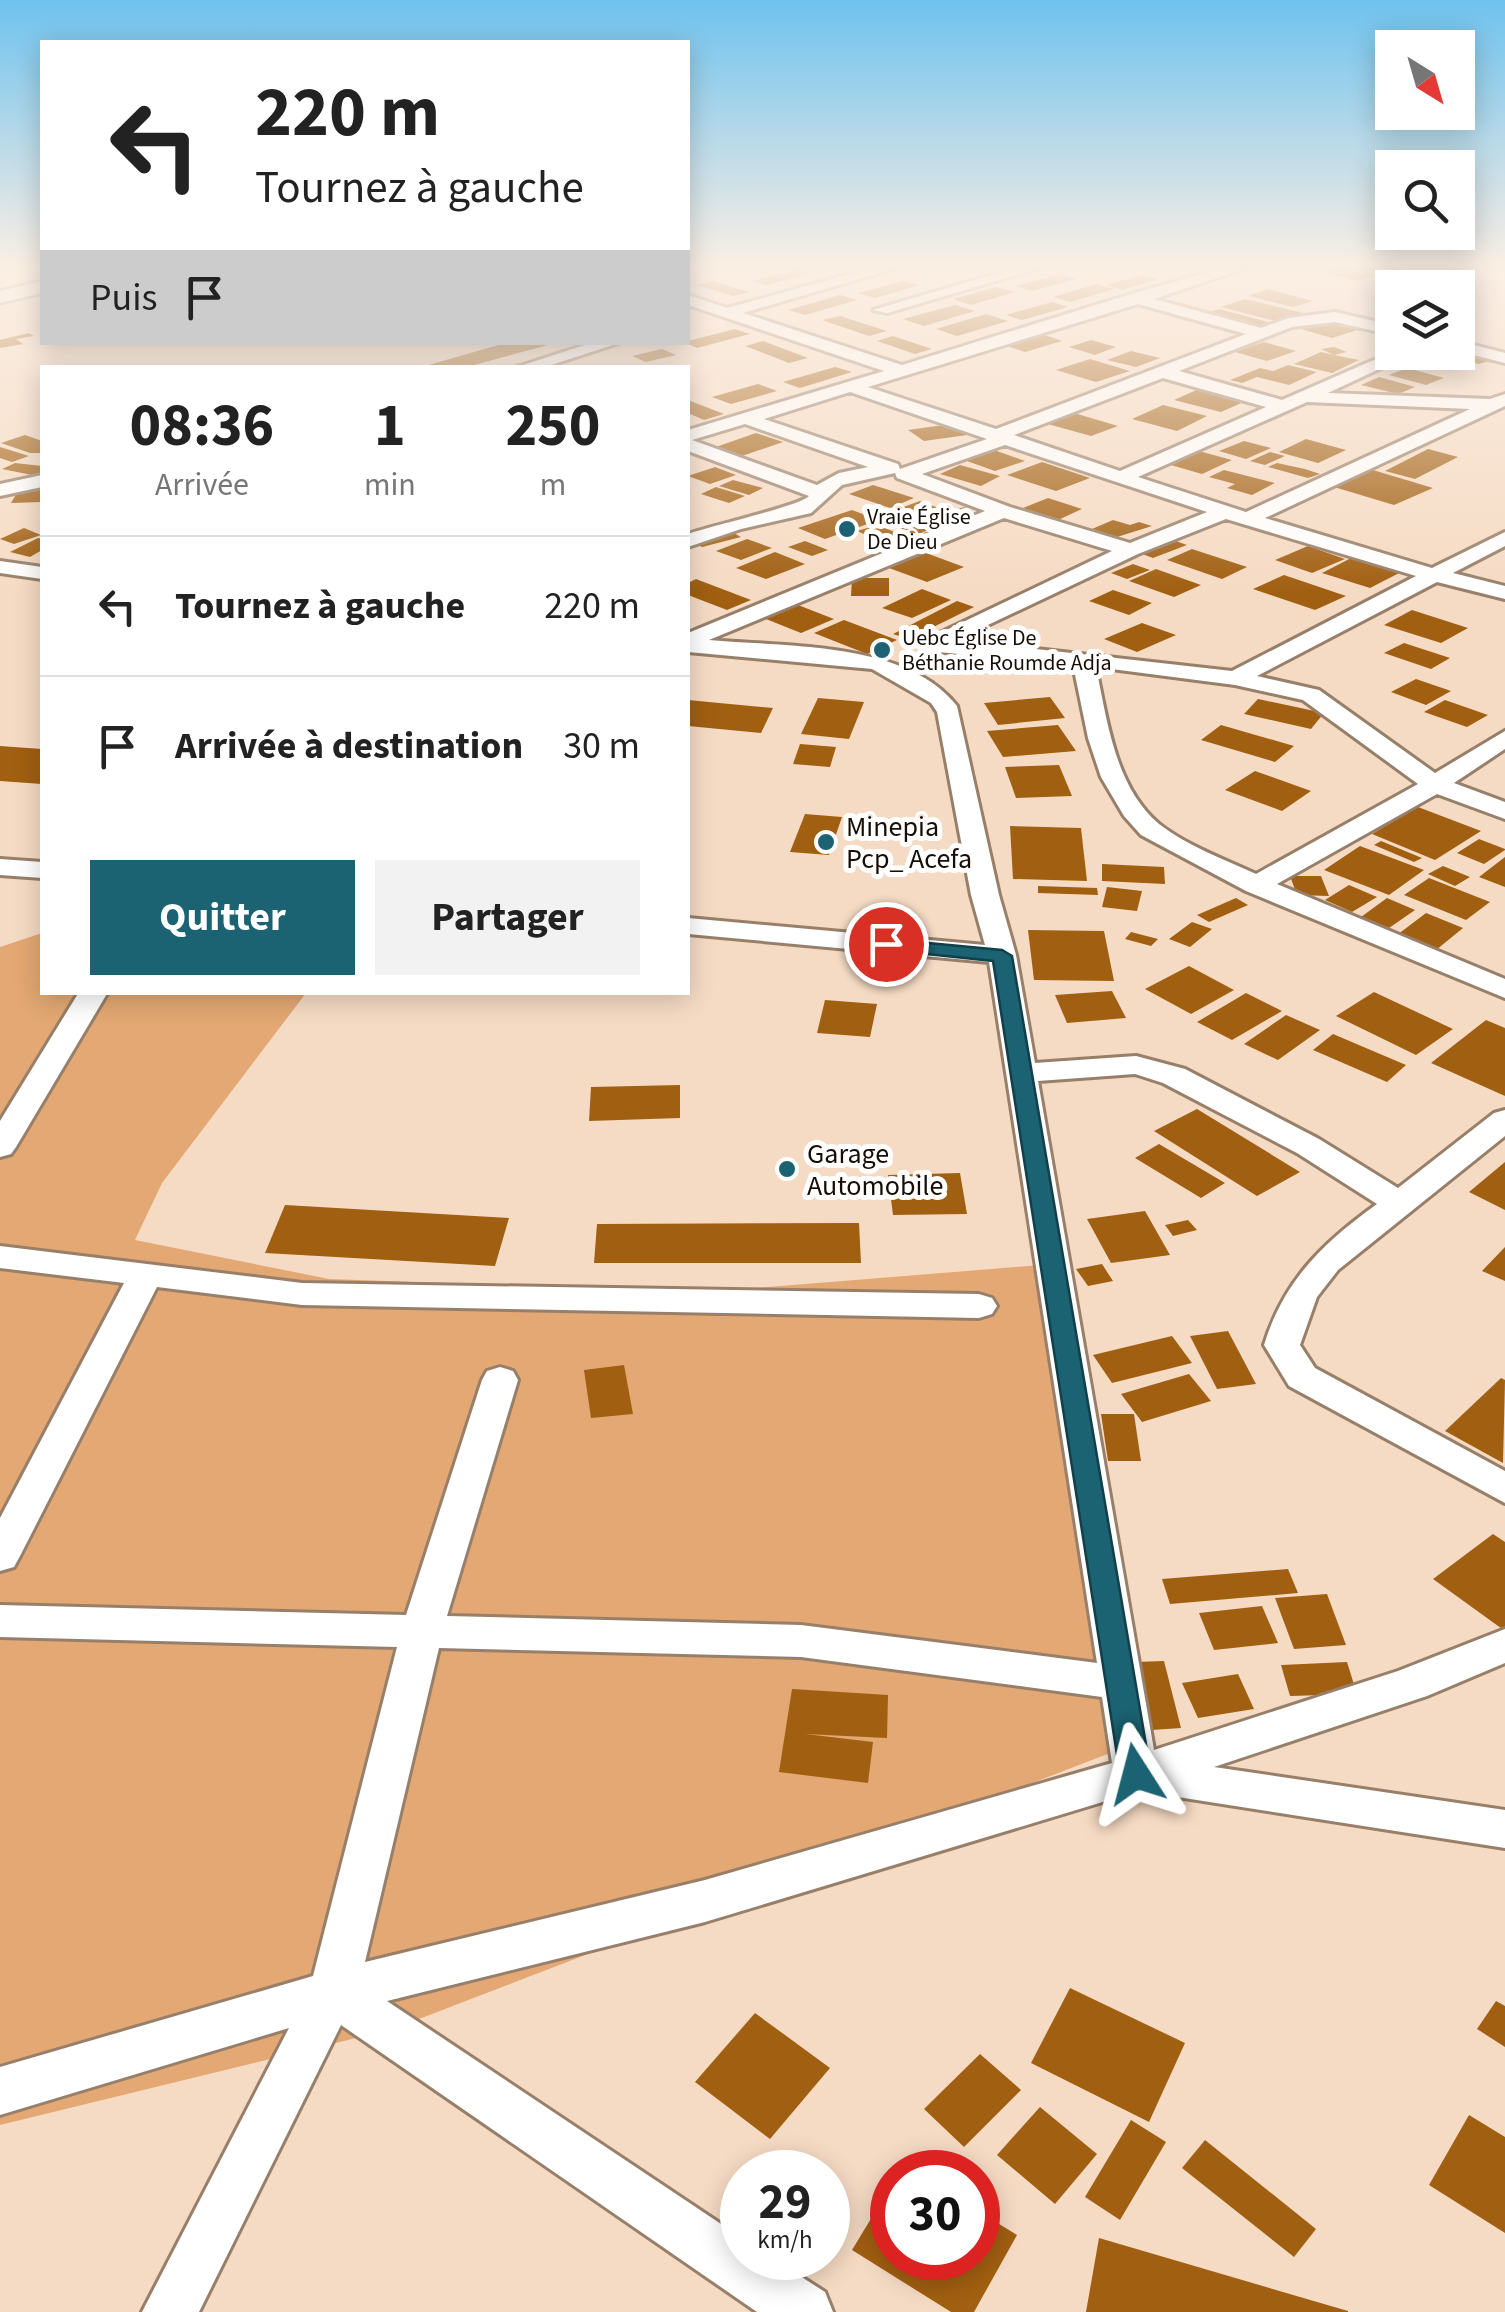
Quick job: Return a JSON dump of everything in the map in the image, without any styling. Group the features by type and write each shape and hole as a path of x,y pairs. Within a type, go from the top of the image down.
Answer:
{"street":[{"path":"690,435 880,376"},
{"path":"690,541 736,524 814,504 817,492 829,483 897,471 1001,437 1152,376"},
{"path":"1179,376 1294,402 1499,401"},
{"path":"1122,478 1353,376"},
{"path":"848,386 1122,478 1436,576 1505,593"},
{"path":"1250,518 1499,401"},
{"path":"744,418 1003,511 1131,550"},
{"path":"690,446 817,492"},
{"path":"0,490 40,481"},
{"path":"690,642 1003,511"},
{"path":"877,662 928,644 1131,550 1228,511"},
{"path":"1235,678 1505,538"},
{"path":"0,568 40,574"},
{"path":"690,643 877,662 939,698 949,710 985,894 1002,956 1136,1774"},
{"path":"928,644 1235,678 1311,695 1435,785 1505,811"},
{"path":"1083,659 1102,745 1134,813 1156,835 1256,885 1505,989"},
{"path":"1256,885 1435,785 1505,738"},
{"path":"0,866 40,870"},
{"path":"690,926 1002,956"},
{"path":"0,1147 92,995"},
{"path":"1020,1073 1136,1065 1174,1076 1308,1146 1399,1202"},
{"path":"0,1093 32,1093"},
{"path":"1505,1120 1338,1249 1291,1308 1282,1346 1302,1377 1505,1489"},
{"path":"0,1257 302,1294 979,1306"},
{"path":"0,1556 146,1275"},
{"path":"170,2312 332,1992 422,1631 500,1380"},
{"path":"0,1621 801,1641 1122,1683"},
{"path":"0,2091 332,1992 704,1901 1136,1774 1412,1684 1505,1645"},
{"path":"1136,1774 1505,1829"},
{"path":"332,1992 806,2312"}],"shaded area":[{"path":"40,934 40,995 304,995 162,1183 135,1240 329,1279 708,1292 1053,1264 1131,1745 393,2029 0,2125 0,947"}],"building":[{"path":"804,376 839,376 800,388 783,382"},
{"path":"1076,376 1115,376 1096,382"},
{"path":"1240,376 1309,376 1289,385 1257,377 1242,383 1230,380"},
{"path":"1392,376 1436,376 1444,378 1426,385"},
{"path":"1379,377 1415,387 1398,394 1361,385"},
{"path":"758,384 777,391 731,404 712,397"},
{"path":"1201,388 1248,400 1221,412 1174,400"},
{"path":"690,401 724,414 704,420 690,414"},
{"path":"1163,405 1207,416 1177,431 1132,419"},
{"path":"1064,410 1118,426 1091,436 1037,421"},
{"path":"951,424 967,435 924,441 908,430"},
{"path":"756,433 783,442 739,457 713,448"},
{"path":"25,435 40,440 40,453 30,453 1,443"},
{"path":"1306,439 1346,450 1318,463 1279,452"},
{"path":"1244,441 1271,448 1246,459 1219,451"},
{"path":"0,447 29,456 12,462 0,458"},
{"path":"1428,449 1458,457 1415,479 1385,471"},
{"path":"994,450 1025,461 995,471 964,460"},
{"path":"1195,450 1232,460 1202,474 1164,463"},
{"path":"1270,452 1285,456 1265,465 1250,461"},
{"path":"1042,462 1090,478 1056,491 1007,475"},
{"path":"15,463 40,466 40,477 2,469"},
{"path":"1277,463 1320,474 1308,478 1268,467"},
{"path":"960,465 1000,476 981,486 940,474"},
{"path":"715,467 736,475 710,484 690,475"},
{"path":"1224,470 1275,483 1252,495 1227,488 1235,484 1209,477"},
{"path":"1373,470 1433,488 1394,505 1334,487"},
{"path":"733,480 763,488 749,495 719,486"},
{"path":"873,485 914,498 890,508 849,494"},
{"path":"716,487 745,496 729,503 701,494"},
{"path":"40,490 40,502 11,503 18,491"},
{"path":"1048,498 1082,509 1058,520 1023,508"},
{"path":"920,501 949,512 964,507 973,511 944,521 934,517 924,521 895,510"},
{"path":"852,510 879,520 825,539 798,528"},
{"path":"1113,520 1152,526 1117,537 1092,529"},
{"path":"911,521 933,528 914,536 892,528"},
{"path":"877,525 905,536 885,543 857,531"},
{"path":"24,528 40,535 14,544 0,539"},
{"path":"732,532 741,537 702,547 693,542"},
{"path":"40,538 40,551 30,557 10,552"},
{"path":"747,539 772,548 741,560 716,551"},
{"path":"1170,539 1187,545 1153,558 1137,552"},
{"path":"805,541 828,550 812,556 788,547"},
{"path":"1308,546 1345,559 1312,573 1275,560"},
{"path":"1192,549 1247,567 1222,579 1167,560"},
{"path":"775,552 805,564 766,579 736,568"},
{"path":"926,553 964,567 927,582 889,568"},
{"path":"1355,556 1403,571 1370,588 1322,573"},
{"path":"1133,564 1150,570 1127,579 1111,573"},
{"path":"1156,569 1201,585 1174,597 1129,581"},
{"path":"1284,575 1346,596 1315,610 1253,589"},
{"path":"852,578 889,578 889,596 851,596"},
{"path":"696,579 751,600 727,610 690,596 690,582"},
{"path":"922,589 951,600 912,618 882,608"},
{"path":"1113,590 1152,603 1129,615 1089,601"},
{"path":"957,601 974,607 909,639 893,634"},
{"path":"798,605 834,619 801,633 766,619"},
{"path":"1412,610 1468,628 1441,643 1384,625"},
{"path":"844,620 897,640 867,654 814,633"},
{"path":"1142,623 1176,635 1137,652 1104,639"},
{"path":"1404,643 1450,658 1431,669 1384,653"},
{"path":"1416,679 1451,691 1426,705 1391,692"},
{"path":"1050,697 1065,718 998,725 984,703"},
{"path":"818,698 864,702 849,739 801,734"},
{"path":"1258,699 1324,713 1311,729 1244,714"},
{"path":"690,700 773,708 761,733 690,726"},
{"path":"1445,700 1488,715 1467,727 1424,712"},
{"path":"1058,725 1076,751 1003,757 987,731"},
{"path":"1221,725 1294,746 1275,762 1201,740"},
{"path":"800,744 836,747 830,767 793,764"},
{"path":"0,746 40,749 40,784 0,781"},
{"path":"1059,765 1072,796 1016,798 1005,767"},
{"path":"1255,771 1311,791 1282,811 1225,790"},
{"path":"1418,807 1481,831 1435,860 1372,834"},
{"path":"805,814 842,817 829,855 790,852"},
{"path":"1010,826 1081,828 1087,881 1013,879"},
{"path":"1479,839 1505,850 1484,864 1457,853"},
{"path":"1381,841 1422,858 1414,862 1374,845"},
{"path":"1360,846 1424,870 1389,895 1324,870"},
{"path":"1505,857 1505,887 1479,877"},
{"path":"1102,864 1164,867 1165,884 1102,881"},
{"path":"1443,866 1470,877 1455,886 1428,874"},
{"path":"1290,876 1321,876 1329,896 1297,895"},
{"path":"1429,878 1490,902 1466,920 1404,895"},
{"path":"1349,885 1377,897 1352,912 1325,900"},
{"path":"1038,886 1097,888 1098,895 1038,893"},
{"path":"1107,887 1142,891 1137,911 1102,907"},
{"path":"1236,898 1248,905 1209,922 1197,915"},
{"path":"1387,898 1415,910 1389,928 1361,917"},
{"path":"1426,913 1463,928 1436,950 1397,935"},
{"path":"1192,922 1212,929 1190,947 1169,939"},
{"path":"1028,930 1104,931 1114,981 1034,980"},
{"path":"1131,932 1158,939 1151,946 1125,939"},
{"path":"1189,966 1234,990 1191,1014 1145,989"},
{"path":"1112,991 1126,1018 1067,1023 1055,995"},
{"path":"1374,992 1453,1029 1416,1055 1336,1016"},
{"path":"1246,993 1282,1011 1232,1040 1197,1022"},
{"path":"825,1000 877,1004 870,1037 817,1033"},
{"path":"1286,1015 1320,1030 1278,1060 1244,1044"},
{"path":"1486,1020 1505,1028 1505,1096 1431,1063"},
{"path":"1333,1034 1406,1065 1387,1082 1313,1050"},
{"path":"680,1085 680,1118 589,1121 591,1087"},
{"path":"1197,1109 1300,1172 1257,1196 1154,1131"},
{"path":"1159,1144 1225,1183 1201,1198 1135,1158"},
{"path":"1505,1162 1505,1210 1469,1192"},
{"path":"960,1173 967,1214 893,1215 888,1175"},
{"path":"285,1205 509,1218 495,1266 265,1253"},
{"path":"1145,1211 1170,1255 1111,1263 1087,1219"},
{"path":"1188,1220 1197,1230 1173,1236 1165,1225"},
{"path":"859,1223 861,1263 594,1263 597,1224"},
{"path":"1505,1247 1505,1281 1482,1271"},
{"path":"1102,1264 1113,1281 1088,1286 1076,1269"},
{"path":"1228,1331 1256,1384 1217,1389 1190,1336"},
{"path":"1172,1336 1192,1363 1112,1383 1093,1355"},
{"path":"624,1365 633,1414 591,1418 584,1370"},
{"path":"1189,1374 1211,1401 1142,1422 1121,1394"},
{"path":"1501,1378 1505,1380 1503,1463 1445,1431"},
{"path":"1101,1414 1134,1414 1141,1461 1108,1461"},
{"path":"1493,1534 1505,1542 1505,1631 1433,1579"},
{"path":"1288,1569 1298,1593 1170,1604 1162,1579"},
{"path":"1327,1594 1346,1645 1294,1649 1275,1598"},
{"path":"1262,1606 1278,1643 1214,1650 1199,1613"},
{"path":"1164,1661 1181,1728 1152,1730 1134,1662"},
{"path":"1347,1662 1357,1694 1290,1696 1281,1665"},
{"path":"1238,1674 1254,1709 1198,1718 1182,1683"},
{"path":"792,1689 888,1695 887,1738 805,1734 873,1742 868,1783 779,1772"},
{"path":"1070,1988 1185,2043 1149,2122 1031,2063"},
{"path":"1496,2001 1505,2006 1505,2047 1477,2029"},
{"path":"755,2013 830,2068 770,2139 695,2082"},
{"path":"980,2054 1021,2090 964,2147 924,2109"},
{"path":"1040,2107 1097,2154 1055,2204 1000,2158 1000,2152"},
{"path":"1469,2115 1505,2137 1505,2233 1429,2185"},
{"path":"1131,2120 1166,2142 1120,2220 1085,2197"},
{"path":"1205,2140 1316,2229 1294,2257 1182,2168"},
{"path":"870,2220 870,2261 852,2250"},
{"path":"1000,2225 1017,2235 1000,2265"},
{"path":"1099,2238 1348,2311 1348,2312 1086,2312"},
{"path":"900,2280 992,2280 974,2312 951,2312"}],"place":[{"name":"Vraie Église De Dieu","path":"847,529"},
{"name":"Uebc Église De Béthanie Roumde Adja","path":"882,650"},
{"name":"Minepia Pcp_ Acefa","path":"826,842"},
{"name":"Garage Automobile","path":"787,1169"}],"route":[{"path":"886,944 1002,956 1136,1774"}]}
